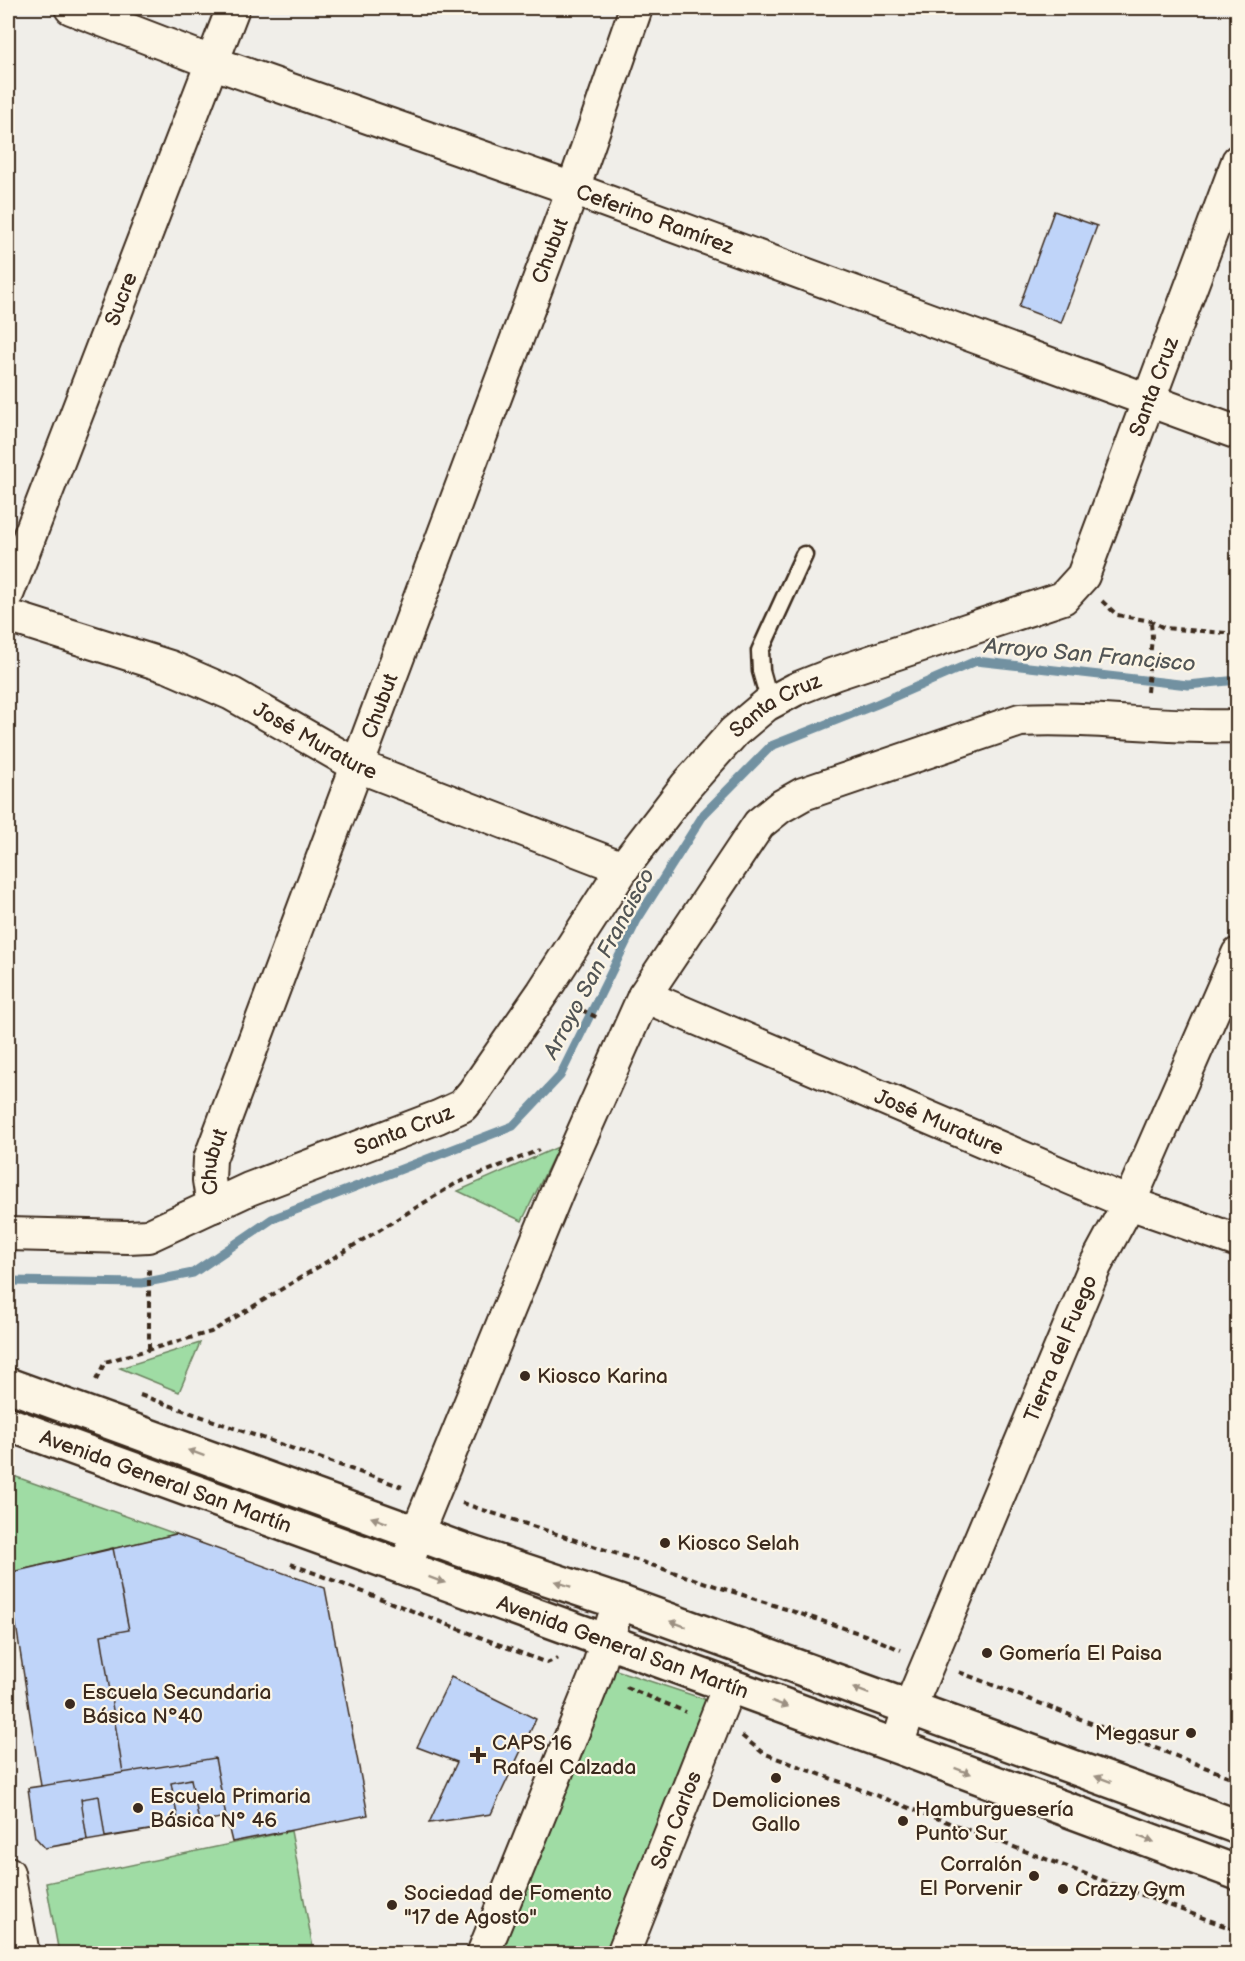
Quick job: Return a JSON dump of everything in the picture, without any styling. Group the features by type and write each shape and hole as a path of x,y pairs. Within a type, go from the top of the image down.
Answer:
{"main road":[{"name":"Avenida General San Martín","path":"8,1385 417,1533 619,1602 1238,1827"},
{"name":"Avenida General San Martín","path":"8,1424 897,1746 1238,1873"}],"street":[{"name":"Ceferino Ramírez","path":"71,8 211,62 573,189 1238,433"},
{"name":"Sucre","path":"8,592 233,8"},
{"name":"Chubut","path":"8,1234 148,1236 213,1206 209,1180 210,1159 573,189 636,8"},
{"name":"Santa Cruz","path":"213,1206 249,1188 462,1106 543,992 623,867 687,786 734,732 770,703 796,689 834,674 1063,598 1083,576 1238,161"},
{"name":"José Murature","path":"8,616 170,667 232,694 358,766 623,867"},
{"path":"406,1569 417,1533 559,1187 644,996 759,824 787,802 803,794 1020,720 1051,718 1202,728 1238,726"},
{"name":"Tierra del Fuego","path":"897,1746 909,1709 1095,1266 1129,1203 1238,954"},
{"name":"José Murature","path":"644,996 1129,1203 1238,1241"},
{"path":"483,1953 596,1675 619,1602"},
{"name":"San Carlos","path":"623,1953 729,1686"},
{"path":"8,1873 23,1953"}],"lane":[{"path":"770,703 761,672 760,651 804,555"}],"path":[{"path":"1080,580 1117,615 1151,621 1164,628 1238,634"},
{"path":"1144,725 1152,637 1151,621"},
{"path":"572,1005 609,1024"},
{"path":"85,1376 96,1380 105,1362 211,1332 455,1184 548,1146"},
{"path":"149,1258 149,1349"},
{"path":"130,1392 399,1486 458,1502 868,1636 1238,1780"}],"green space":[{"path":"558,1147 522,1221 458,1191"},
{"path":"200,1343 179,1392 120,1368"},
{"path":"8,1474 176,1534 8,1573"},
{"path":"610,1668 710,1701 605,1953 491,1954"},
{"path":"291,1831 314,1953 59,1953 46,1883"}],"building":[{"path":"1054,211 1097,226 1061,323 1019,307"},
{"path":"176,1534 325,1588 368,1815 232,1842 226,1817 45,1848 35,1837 28,1788 41,1786 8,1573"},
{"name":"Escuela Secundaria Básica N°40","path":"113,1548 129,1630 101,1635 123,1773 41,1786 8,1573"},
{"name":"CAPS 16 Rafael Calzada","path":"451,1677 536,1719 491,1814 429,1823 457,1762 417,1747"},
{"name":"Escuela Primaria Básica N° 46","path":"215,1758 226,1817 199,1822 191,1779 171,1783 179,1825 105,1837 99,1796 81,1799 87,1840 45,1848 35,1837 28,1788"}],"waterway":[{"name":"Arroyo San Francisco","path":"8,1281 142,1283 193,1273 272,1219 513,1126 560,1076 637,920 704,814 771,746 877,704 976,661 1188,685 1238,680"}],"place":[{"name":"Kiosco Karina","path":"525,1376"},
{"name":"Kiosco Selah","path":"665,1543"},
{"name":"Gomería El Paisa","path":"987,1653"},
{"name":"Escuela Secundaria Básica N°40","path":"70,1704"},
{"name":"Megasur","path":"1191,1733"},
{"name":"CAPS 16 Rafael Calzada","path":"478,1755"},
{"name":"Demoliciones Gallo","path":"776,1778"},
{"name":"Escuela Primaria Básica N° 46","path":"138,1808"},
{"name":"Hamburguesería Punto Sur","path":"903,1821"},
{"name":"Corralón El Porvenir","path":"1034,1876"},
{"name":"Crazzy Gym","path":"1063,1889"},
{"name":"Sociedad de Fomento \"17 de Agosto\"","path":"392,1905"}]}
